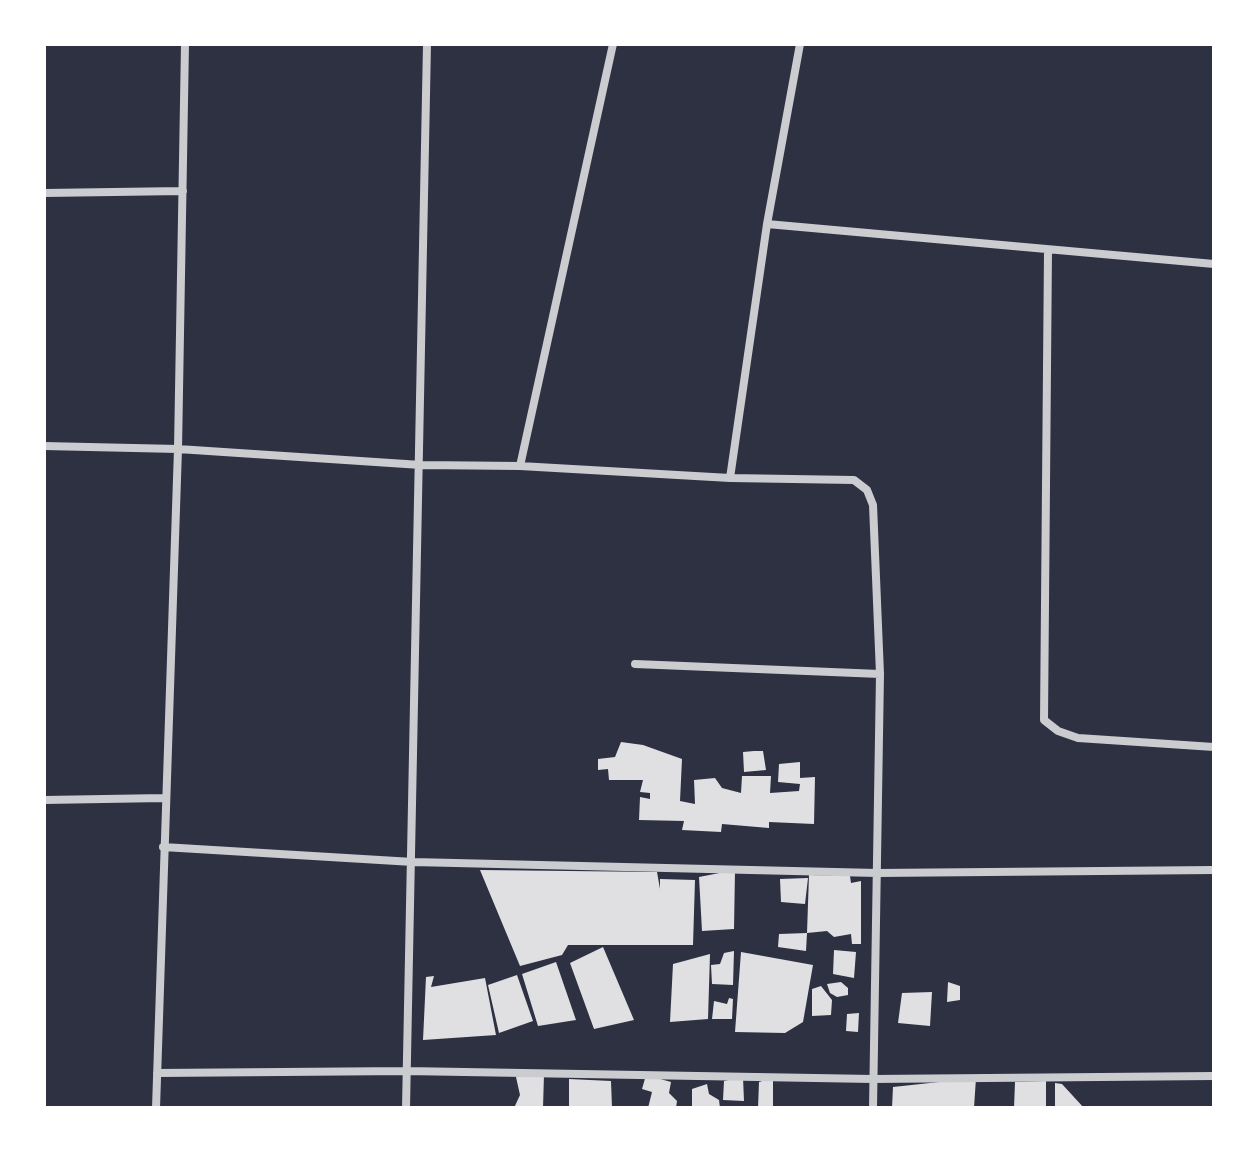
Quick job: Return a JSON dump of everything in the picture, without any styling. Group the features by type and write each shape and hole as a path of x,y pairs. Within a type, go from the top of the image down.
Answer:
{"street":[{"path":"156,1108 178,449 185,44"},
{"path":"406,1108 427,44"},
{"path":"520,466 613,44"},
{"path":"730,478 767,224 800,44"},
{"path":"44,193 183,191"},
{"path":"767,224 1214,264"},
{"path":"1048,250 1044,720 1058,731 1078,738 1214,747"},
{"path":"44,446 178,449 421,465 520,466 730,478 854,480 867,490 873,505 880,674 873,1108"},
{"path":"635,664 880,674"},
{"path":"44,800 164,798"},
{"path":"163,847 413,862 877,873 1214,870"},
{"path":"157,1073 406,1071 873,1079 1214,1076"}],"building":[{"path":"621,742 643,745 682,759 680,801 695,804 694,780 715,778 722,788 741,793 742,776 771,776 770,793 799,791 800,784 778,782 779,764 800,762 800,778 815,777 814,824 769,822 769,828 722,824 721,832 682,830 684,821 639,820 640,797 650,799 650,793 640,792 643,780 609,780 608,769 598,770 598,759 615,757"},
{"path":"763,751 766,770 744,772 743,752"},
{"path":"480,870 657,872 660,889 660,879 695,880 693,945 568,945 562,955 520,966"},
{"path":"735,870 734,929 702,931 699,877"},
{"path":"809,875 850,876 851,883 861,881 861,944 852,944 851,934 834,937 827,931 807,933"},
{"path":"808,878 805,904 781,902 780,879"},
{"path":"807,933 806,951 778,947 779,934"},
{"path":"603,947 634,1020 594,1029 570,963"},
{"path":"834,950 856,952 854,978 833,974"},
{"path":"734,951 733,985 712,984 711,965 720,964 724,953"},
{"path":"741,952 813,965 803,1022 785,1033 735,1032"},
{"path":"710,954 708,1019 670,1022 673,964"},
{"path":"556,962 576,1020 538,1026 522,974"},
{"path":"517,975 533,1021 499,1033 488,985"},
{"path":"434,976 431,987 485,978 496,1035 423,1040 426,977"},
{"path":"841,982 848,988 848,995 837,997 830,993 827,984"},
{"path":"948,982 960,986 960,1000 947,1002"},
{"path":"821,986 832,1000 831,1015 812,1016 812,989"},
{"path":"932,992 930,1026 898,1023 902,993"},
{"path":"729,998 733,999 732,1019 712,1019 714,1001 727,1004"},
{"path":"859,1013 858,1032 846,1031 847,1014"},
{"path":"544,1074 543,1108 514,1108 520,1095 516,1077"},
{"path":"646,1075 671,1082 669,1093 677,1101 676,1108 648,1108 652,1092 642,1089"},
{"path":"743,1077 744,1101 723,1100 724,1081"},
{"path":"773,1078 773,1108 758,1108 759,1082"},
{"path":"976,1078 974,1108 892,1108 893,1087"},
{"path":"569,1079 611,1081 612,1108 569,1108"},
{"path":"1046,1081 1046,1108 1014,1108 1015,1082"},
{"path":"1055,1083 1062,1084 1084,1108 1055,1108"},
{"path":"707,1084 709,1094 719,1100 720,1108 692,1108 692,1089"}]}
